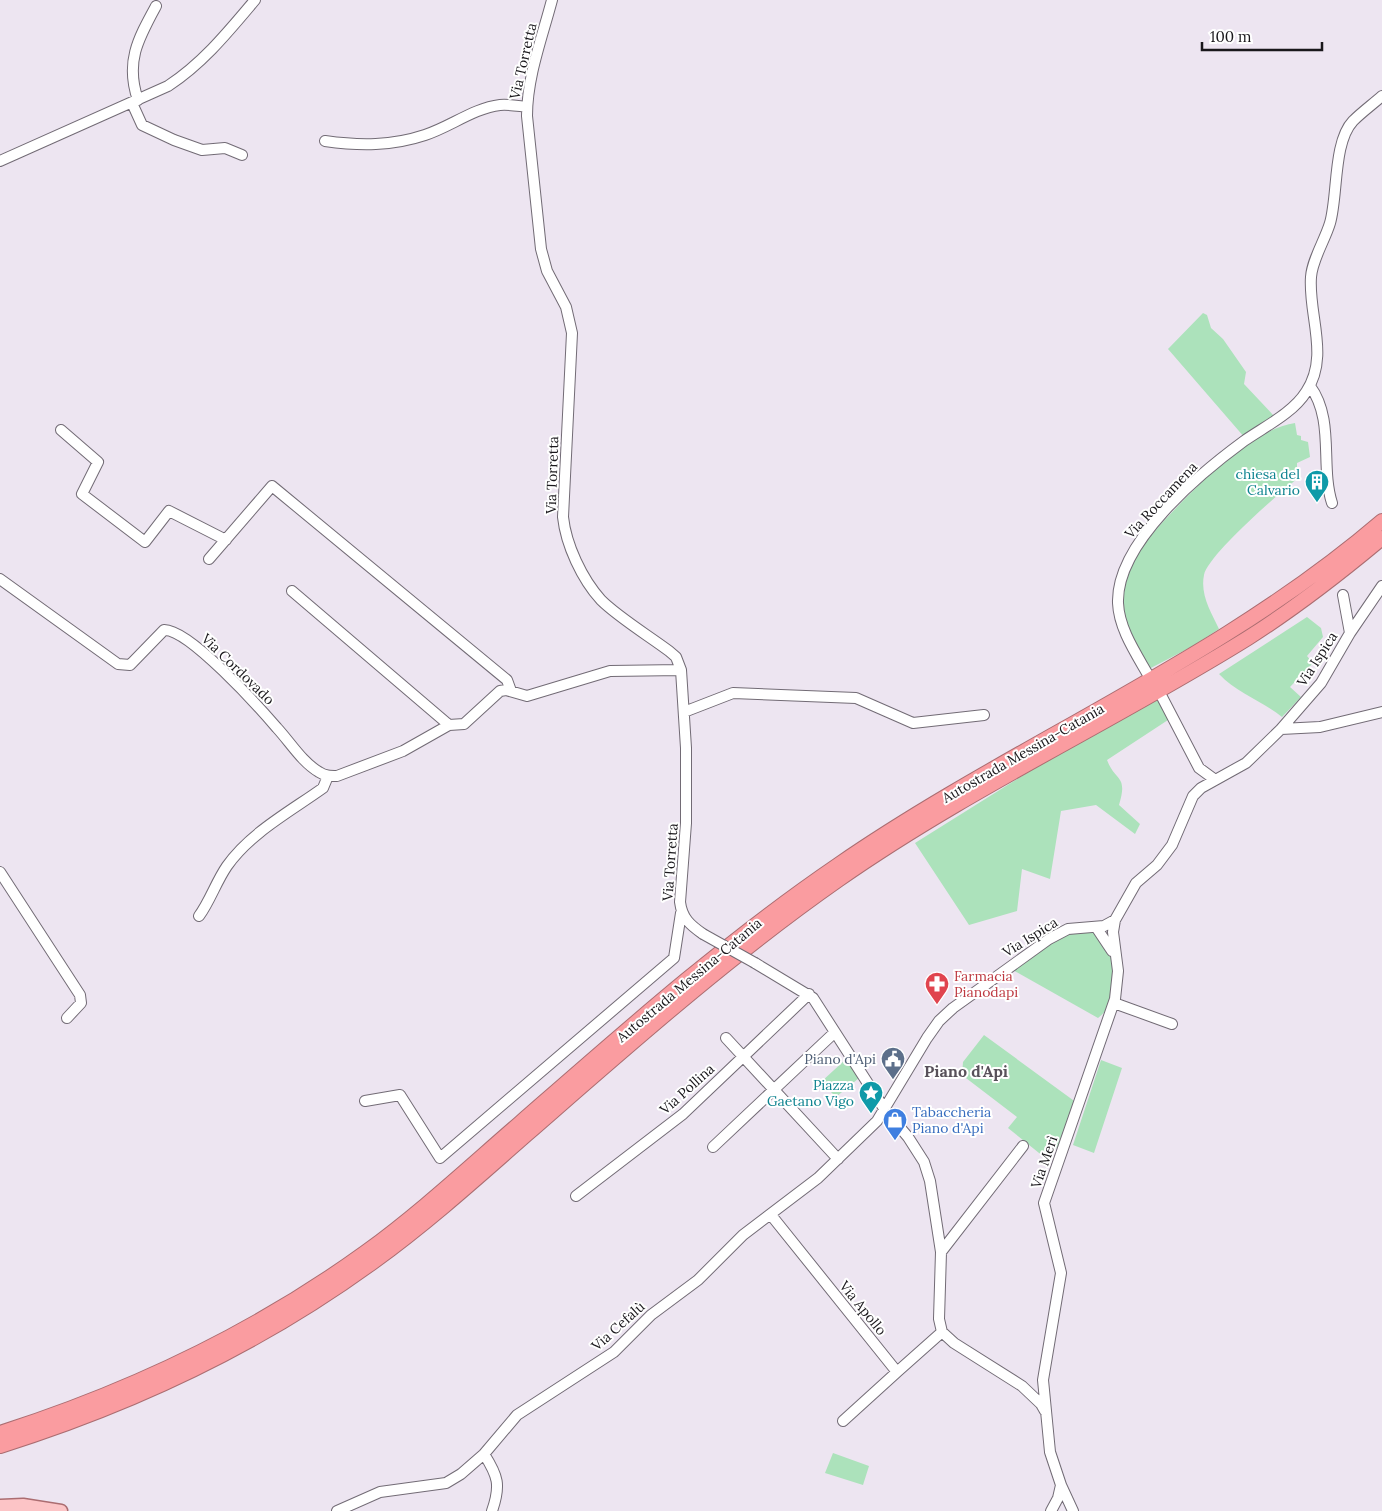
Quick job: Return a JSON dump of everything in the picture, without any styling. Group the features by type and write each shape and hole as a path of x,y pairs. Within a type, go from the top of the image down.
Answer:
{"highway":[{"name":"Autostrada Messina-Catania","path":"0,1433 78,1407 151,1377 219,1344 299,1298 367,1251 414,1214 688,978 782,904 894,827 1240,627 1318,573 1382,522"},
{"name":"Autostrada Messina-Catania","path":"0,1446 84,1419 156,1389 225,1355 306,1308 374,1262 438,1211 696,988 790,913 900,838 1248,638 1327,582 1382,538"}],"main road":[{"path":"0,1506 23,1505 61,1511"}],"street":[{"path":"0,161 168,86 193,69 212,51 255,0"},
{"name":"Via Torretta","path":"366,1101 400,1095 440,1158 674,958 681,913 686,813 684,712 681,670 676,657 602,600 571,552 565,536 563,517 572,334 570,318 547,270 541,249 527,107 532,72 552,0"},
{"path":"156,6 134,50 133,84 135,101 142,125 174,140 202,150 224,148 242,155"},
{"name":"Via Roccamena","path":"1147,673 1124,629 1119,615 1119,586 1123,570 1142,538 1188,488 1218,461 1294,405 1310,386 1319,340 1311,276 1330,222 1345,136 1352,122 1382,96"},
{"path":"326,141 355,146 410,140 461,121 483,108 502,104 527,107"},
{"path":"1310,386 1318,401 1323,420 1327,488 1332,503"},
{"path":"61,430 98,462 82,494 144,542 169,511 226,540"},
{"path":"209,560 272,486 507,680 511,691"},
{"name":"Via Cordovado","path":"0,579 118,664 130,665 164,630 177,633 206,654 277,727 311,766 328,776"},
{"path":"1350,633 1382,586"},
{"path":"292,591 449,725"},
{"name":"Via Ispica","path":"868,1130 885,1110 927,1038 939,1021 952,1008 1049,939 1068,929 1100,927 1115,920 1136,884 1157,864 1172,845 1193,796 1214,779 1246,762 1281,729 1321,683 1350,633 1343,595"},
{"path":"198,916 211,897 226,867 239,851 323,788 328,776 337,776 403,751 449,725 464,724 500,691 511,691 527,696 610,671 681,670"},
{"path":"684,712 733,693 856,698 912,723 984,715"},
{"path":"1162,697 1199,768 1201,788"},
{"path":"1281,729 1320,727 1382,712"},
{"path":"1199,768 1214,779"},
{"path":"0,872 80,995 81,1002 67,1018"},
{"name":"Via Torretta","path":"681,913 690,925 703,934 809,994 885,1110 908,1137 924,1162 930,1181 940,1252 939,1319 942,1332"},
{"name":"Via Merì","path":"1074,1511 1061,1485 1050,1452 1043,1380 1061,1273 1044,1203 1114,1003 1117,985 1114,942 1115,920"},
{"path":"1100,927 1114,942"},
{"path":"1100,927 1116,958"},
{"name":"Via Pollina","path":"576,1196 683,1114 809,994"},
{"path":"1114,1003 1172,1024"},
{"path":"713,1147 834,1033"},
{"path":"726,1038 838,1159"},
{"name":"Via Cefalù","path":"336,1511 380,1492 446,1483 461,1474 484,1454 517,1415 602,1362 651,1315 698,1280 742,1235 771,1215 838,1159 868,1130"},
{"path":"940,1252 1022,1146"},
{"name":"Via Apollo","path":"771,1215 897,1372"},
{"path":"843,1421 942,1332 954,1343 1022,1386 1041,1404 1047,1415"},
{"path":"1022,1386 1031,1389 1043,1380"},
{"path":"484,1454 492,1467 499,1490 492,1511"},
{"path":"1051,1511 1058,1498 1061,1485"}],"green space":[{"path":"1203,313 1207,315 1211,328 1223,339 1246,372 1244,384 1274,416 1245,438 1168,349"},
{"path":"1295,423 1297,435 1301,436 1301,440 1308,442 1310,457 1297,463 1297,479 1230,540 1208,566 1204,575 1205,596 1219,629 1193,646 1149,669 1130,633 1124,614 1123,594 1126,578 1137,551 1188,496 1222,464 1258,437 1277,428"},
{"path":"1307,617 1321,628 1323,637 1307,656 1313,663 1290,687 1301,697 1282,717 1242,692 1219,674"},
{"path":"1157,699 1168,720 1107,760 1122,783 1119,805 1140,824 1135,834 1096,805 1061,811 1050,879 1022,869 1017,911 969,925 915,843 1070,746"},
{"path":"1073,931 1095,932 1106,947 1112,961 1114,976 1110,1002 1106,1010 1098,1018 1011,969 1044,945"},
{"path":"984,1035 1077,1103 1062,1144 1044,1157 1008,1128 1017,1117 962,1075 963,1062"},
{"path":"846,1059 859,1078 836,1097 821,1082"},
{"path":"1101,1060 1122,1068 1094,1153 1073,1145"},
{"path":"833,1453 869,1466 863,1485 825,1473"}],"place":[{"name":"chiesa del Calvario","path":"1317,503"},
{"name":"Farmacia Pianodapi","path":"937,1005"},
{"name":"Piano d'Api","path":"893,1080"},
{"name":"Piazza Gaetano Vigo","path":"871,1114"},
{"name":"Tabaccheria Piano d'Api","path":"895,1141"}],"district":[{"name":"Piano d'Api","path":"966,1071"}]}
